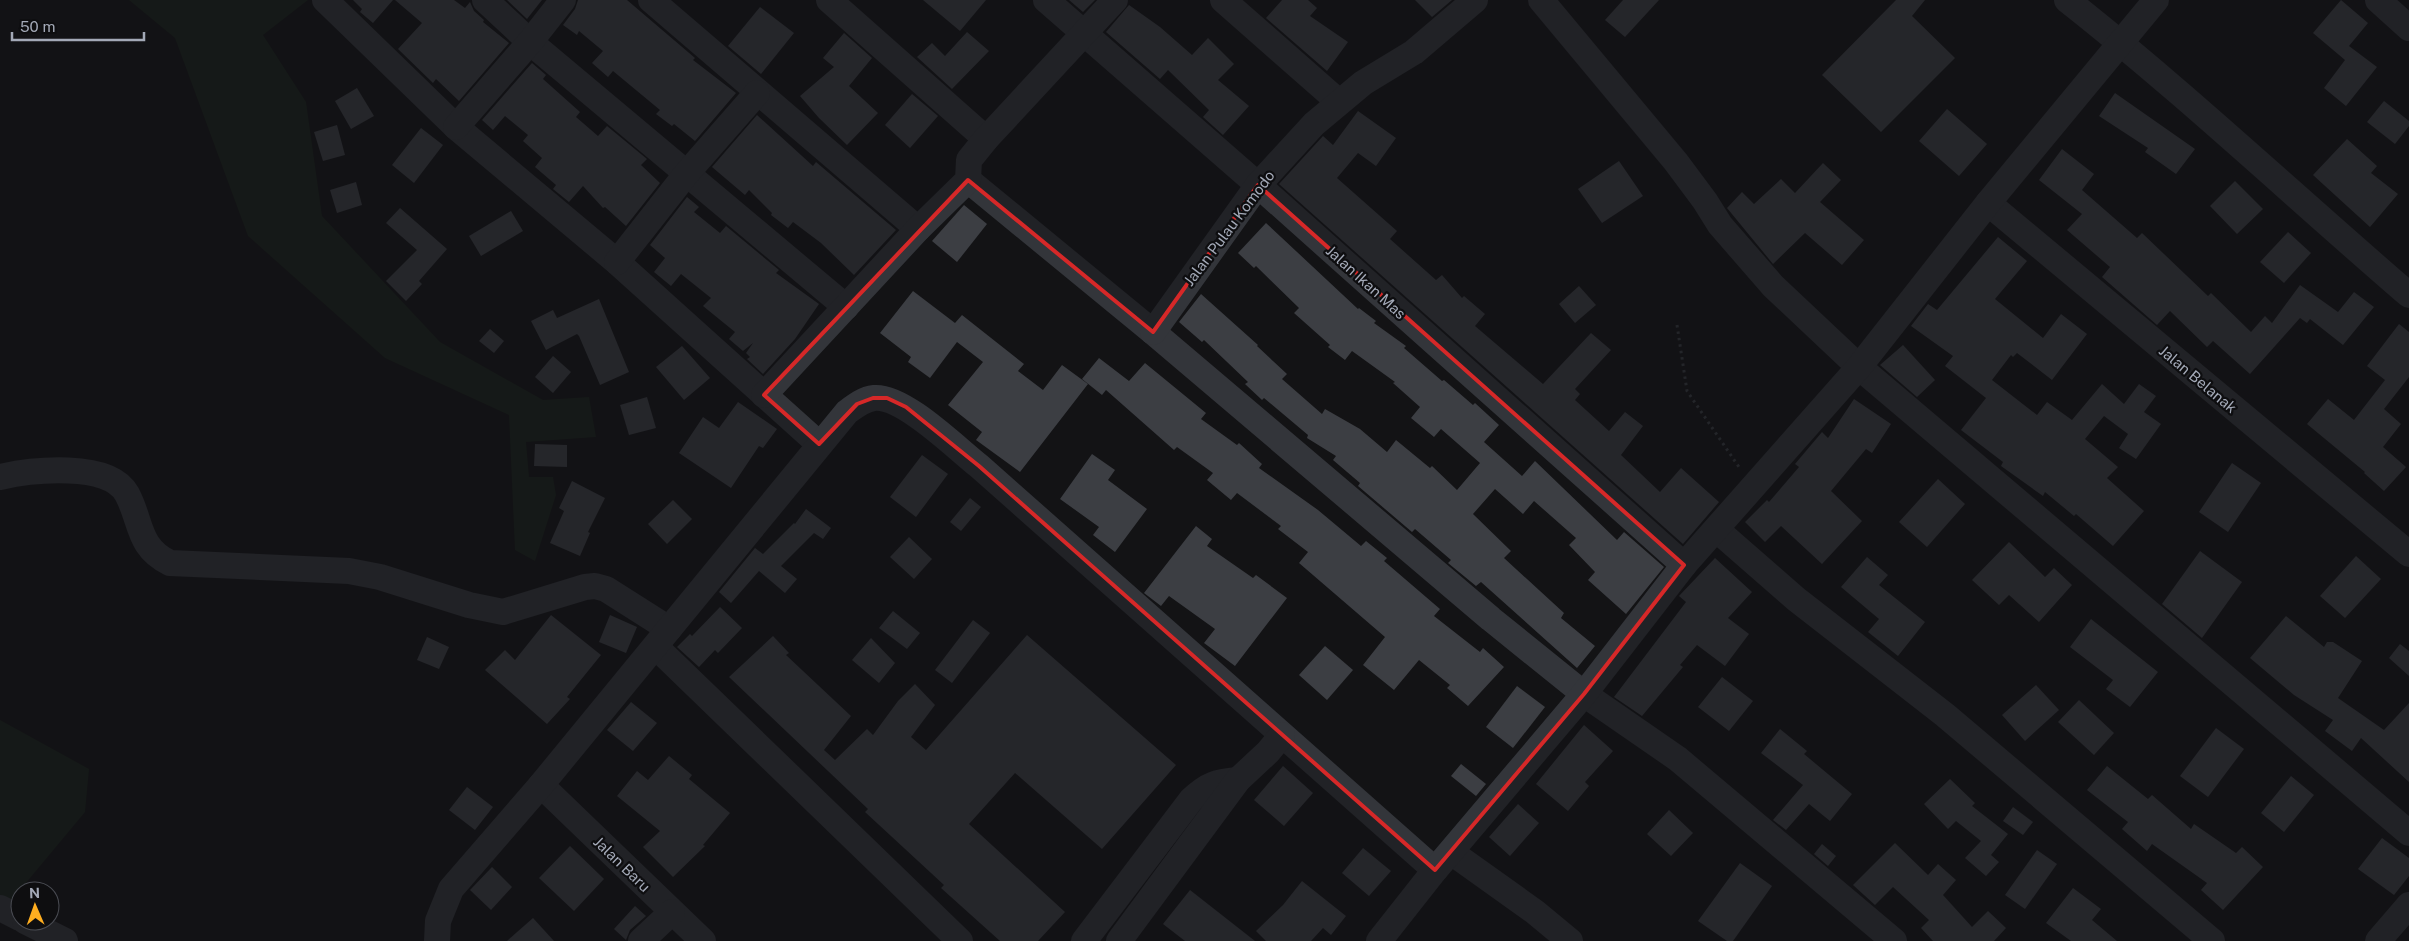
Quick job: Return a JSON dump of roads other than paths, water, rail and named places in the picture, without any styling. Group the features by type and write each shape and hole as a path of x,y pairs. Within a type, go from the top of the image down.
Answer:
{"street":[{"path":"325,0 456,127 617,262 819,444"},
{"path":"485,0 530,42 846,307"},
{"path":"456,127 530,42 563,0"},
{"path":"651,0 918,229"},
{"path":"828,0 986,138"},
{"name":"Jalan Ikan Mas","path":"1046,0 1258,185 1684,565"},
{"path":"764,395 918,229 968,180 969,160 986,138 1085,35 1115,0"},
{"path":"1223,0 1339,102"},
{"name":"Jalan Pulau Komodo","path":"1153,332 1258,185 1314,124 1363,83 1414,52 1475,0"},
{"path":"1541,0 1676,162 1720,225 1773,286 1859,367 2409,833"},
{"path":"2066,0 2121,42 2306,207 2409,295"},
{"path":"1379,941 1443,861 1584,694 1684,565 1717,530 1859,367 1988,203 2156,0"},
{"path":"2378,0 2409,28"},
{"path":"617,262 687,173 757,92"},
{"path":"968,180 1153,332 1491,619 1584,694 1678,759 1894,941"},
{"name":"Jalan Belanak","path":"1988,203 2409,554"},
{"path":"436,941 438,921 451,889 541,785 819,444 847,412 857,404 873,398 887,398 906,407 979,466 1282,736 1443,861 1535,912 1570,941"},
{"path":"0,477 52,470 84,472 106,477 121,485 127,494 145,543 151,550 170,562 349,571 380,577 469,605 503,612 585,586 606,589 662,638 960,941"},
{"path":"1717,530 1796,599 1945,716 2212,941"},
{"path":"1119,941 1238,780 1282,736"},
{"path":"1084,941 1191,800 1201,790 1216,782 1238,780"},
{"name":"Jalan Baru","path":"541,785 704,941"},
{"path":"2378,941 2409,905"},
{"path":"641,941 672,912"},
{"path":"45,931 65,941"}]}
